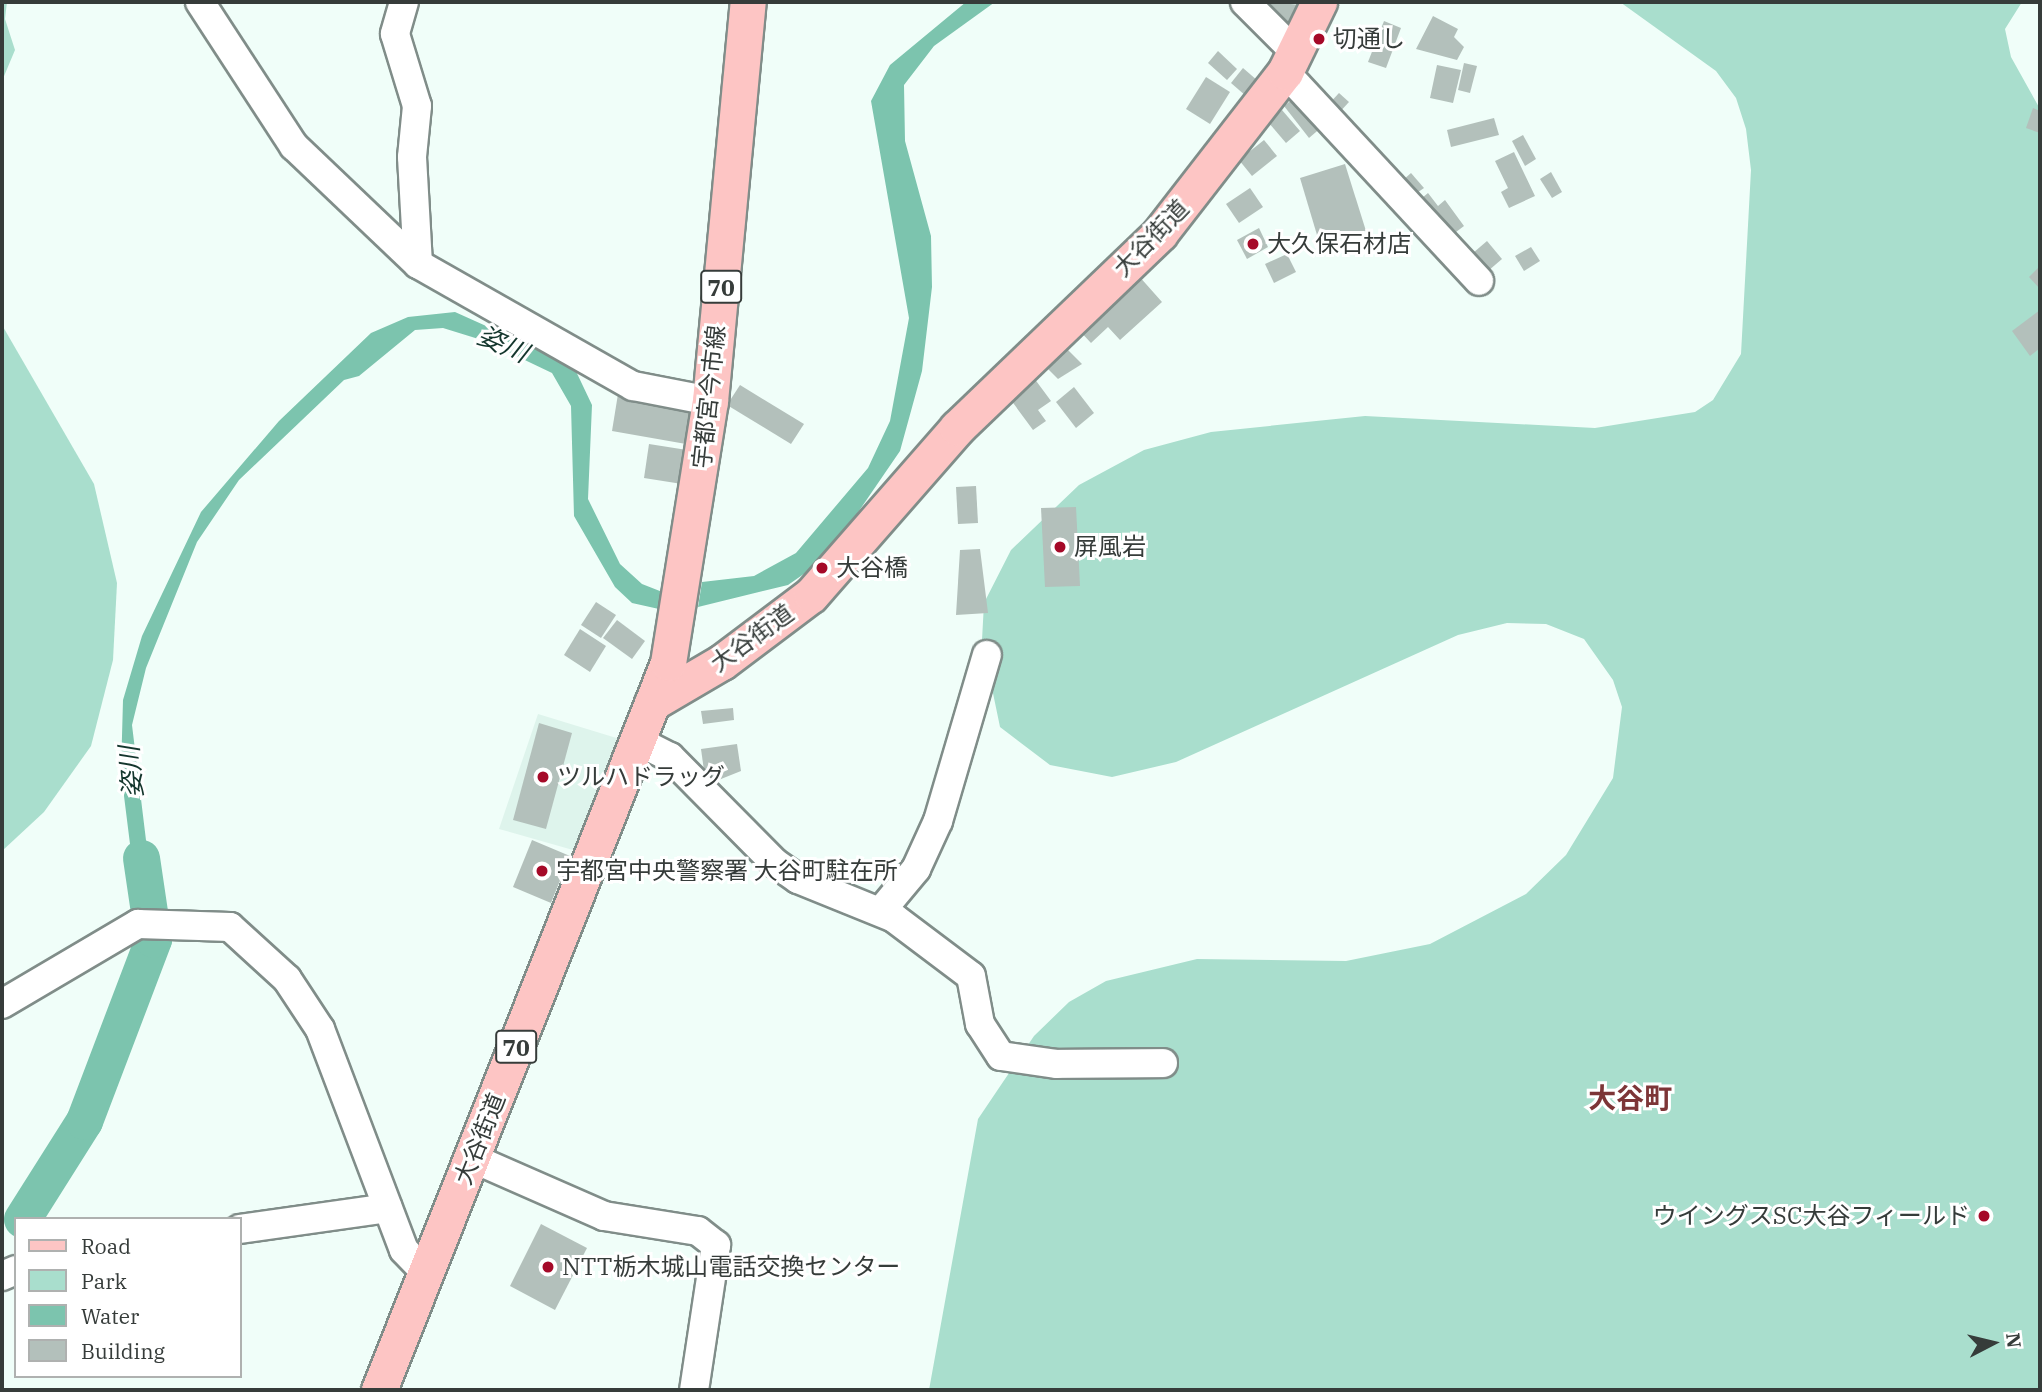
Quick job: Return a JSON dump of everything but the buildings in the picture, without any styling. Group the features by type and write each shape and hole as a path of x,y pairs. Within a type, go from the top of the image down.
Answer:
{"main road":[{"name":"宇都宮今市線","path":"652,703 680,618 687,571 710,401 748,2"},
{"name":"大谷街道","path":"379,1390 652,703 722,663 811,595 965,419 1160,233 1291,63 1319,2"}],"street":[{"path":"200,2 294,146 418,264 633,386 710,401"},
{"path":"404,2 395,34 417,106 412,157 418,264"},
{"path":"1245,2 1291,63 1479,281"},
{"path":"881,911 916,869 938,821 987,655"},
{"path":"638,741 670,757 798,879 881,911 971,976 979,1024 1001,1056 1057,1064 1163,1063"},
{"path":"2,1004 138,924 201,923 230,927 287,979 320,1029 404,1250 425,1272"},
{"path":"472,1158 604,1216 698,1231 716,1245 694,1390"},
{"path":"242,1229 388,1208"}],"shaded area":[{"path":"538,714 623,740 580,852 499,829"}],"green space":[{"path":"2,2 7,2 5,19 15,50 2,81"},
{"path":"1620,2 2022,2 2005,29 2011,57 2040,109 2040,1390 929,1390 978,1119 1034,1036 1069,1002 1106,981 1197,959 1346,961 1430,944 1526,894 1566,855 1613,778 1622,707 1613,680 1584,639 1546,624 1507,623 1458,635 1176,762 1112,777 1050,765 1000,727 982,640 984,603 1011,550 1079,485 1144,450 1211,432 1365,416 1595,428 1695,412 1713,400 1741,354 1751,170 1746,129 1736,98 1716,71"},
{"path":"2,325 94,484 117,583 113,660 91,746 44,812 2,851"}],"water":[{"path":"966,2 995,2 934,46 904,85 905,141 931,236 932,287 922,371 900,451 837,543 808,571 788,585 698,607 702,582 754,576 796,553 868,468 890,421 909,318 871,101 890,65"},
{"path":"455,312 573,365 592,405 588,499 620,564 642,584 670,595 668,611 632,603 615,587 574,516 571,406 552,373 485,341 443,328 415,330 359,376 344,380 239,480 197,542 146,668 132,725 154,906 138,908 121,772 123,700 142,636 201,512 279,421 371,333 408,317"}],"waterway":[{"name":"姿川","path":"23,1217 84,1121 153,939 141,858"}],"place":[{"name":"切通し","path":"1319,39"},
{"name":"大久保石材店","path":"1253,244"},
{"name":"屏風岩","path":"1060,547"},
{"name":"大谷橋","path":"822,568"},
{"name":"ツルハドラッグ","path":"543,777"},
{"name":"宇都宮中央警察署 大谷町駐在所","path":"542,871"},
{"name":"ウイングスSC大谷フィールド","path":"1984,1216"},
{"name":"NTT栃木城山電話交換センター","path":"548,1267"}],"district":[{"name":"大谷町","path":"1630,1098"}]}
